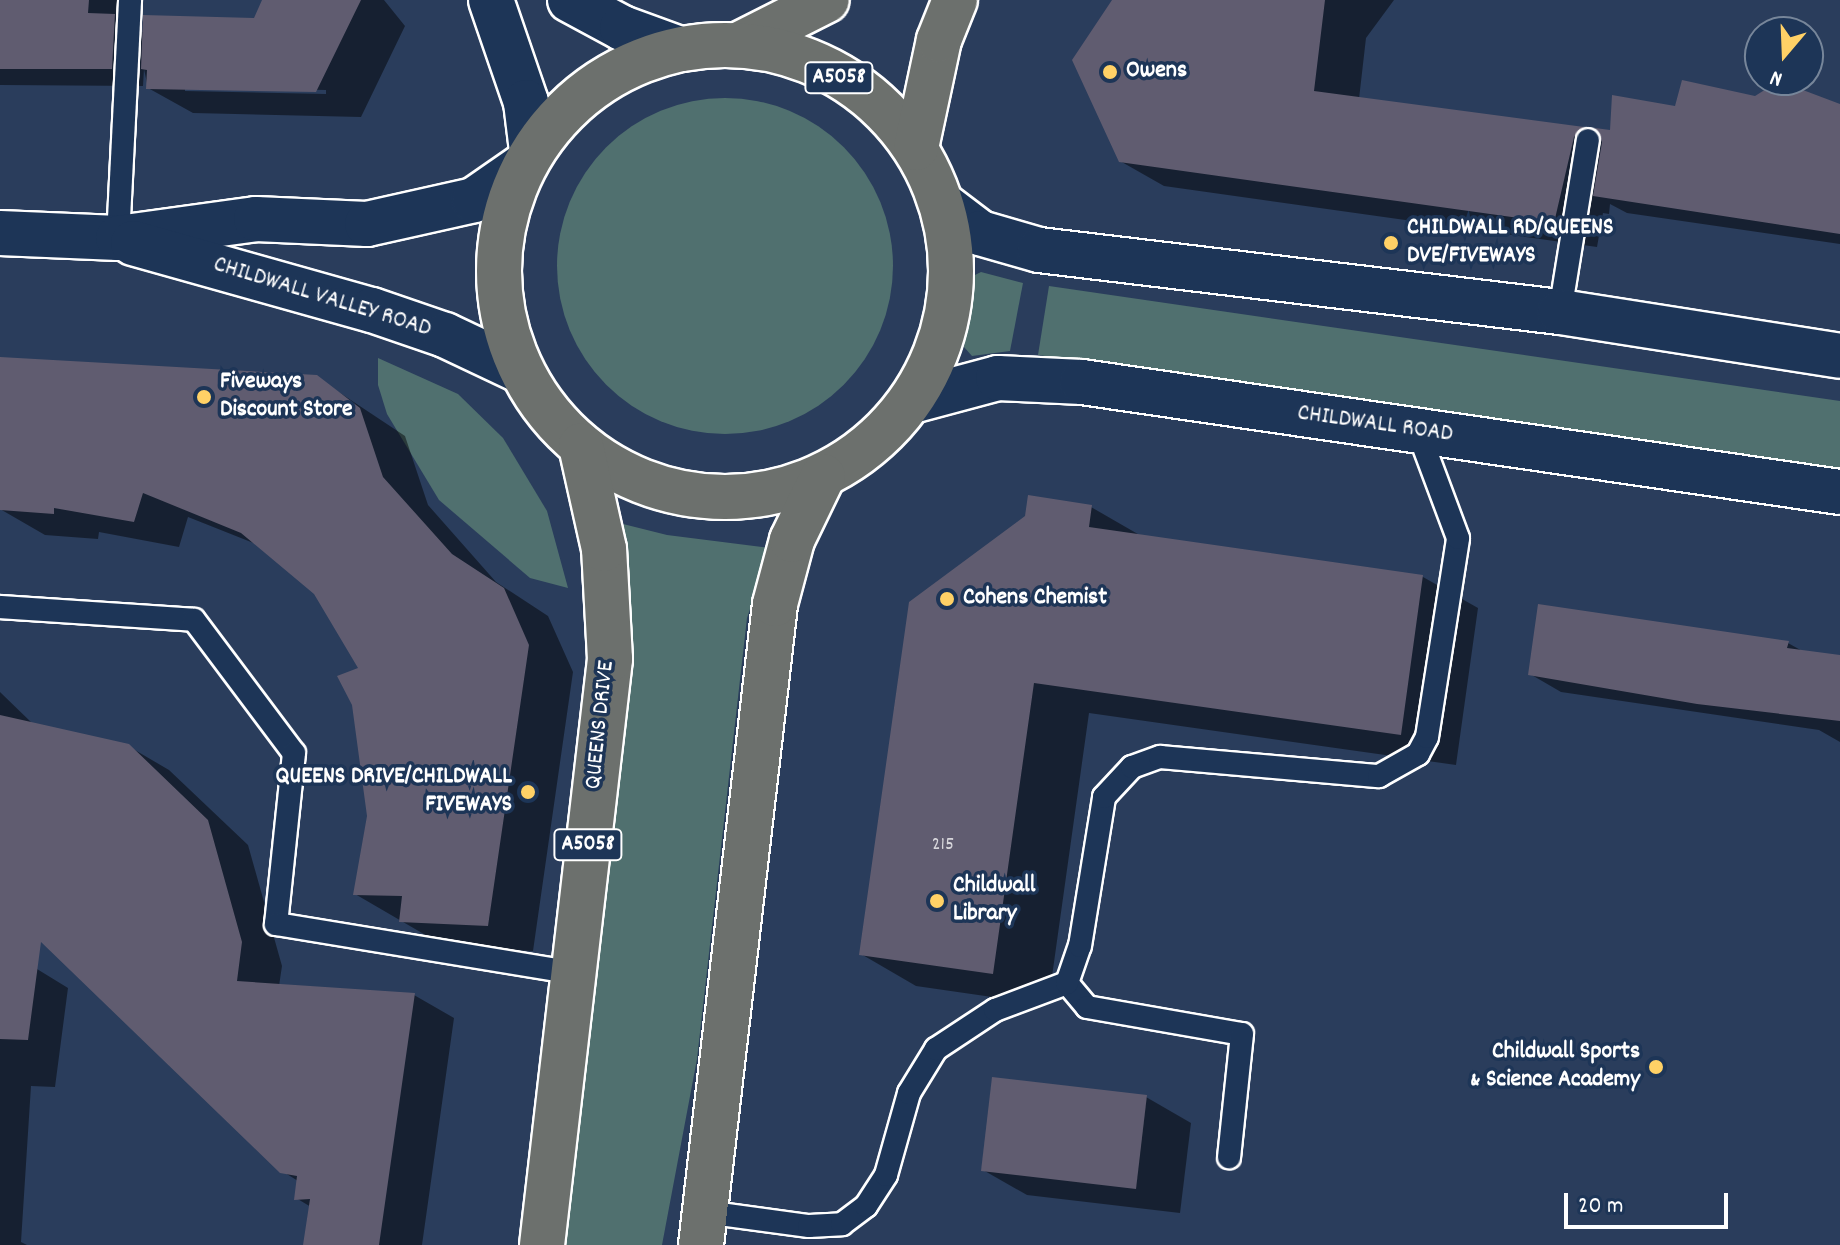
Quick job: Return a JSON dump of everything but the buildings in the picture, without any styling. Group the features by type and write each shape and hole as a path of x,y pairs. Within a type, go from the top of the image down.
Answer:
{"highway":[{"name":"A5058","path":"740,44 827,0"},
{"path":"916,148 939,40 955,0"},
{"name":"A5058","path":"740,44 808,60 869,95 916,148 942,204 952,286 942,340 912,401 877,440 823,476 762,495 697,496 636,479 581,446 547,412 521,371 500,304 501,233 528,159 571,104 622,69 680,49 740,44"},
{"name":"QUEENS DRIVE","path":"542,1245 610,659 604,549 581,446"},
{"path":"703,1228 775,604 792,540 823,476"}],"main road":[{"path":"491,0 526,102 528,159"},
{"path":"570,0 622,28 680,49"},
{"name":"CHILDWALL VALLEY ROAD","path":"0,233 118,238 256,219 367,224 429,214 474,200 528,159"},
{"path":"942,204 980,233 1010,245 1560,312 1840,356"},
{"name":"CHILDWALL VALLEY ROAD","path":"118,238 372,310 445,335 521,371"},
{"name":"CHILDWALL ROAD","path":"912,401 998,378 1082,382 1840,492"}],"lane":[{"path":"118,238 130,0"},
{"path":"1560,312 1588,140"},
{"path":"1067,983 1080,946 1104,797 1132,767 1160,757 1379,776 1418,754 1427,737 1458,538 1418,431"},
{"path":"0,607 194,620 294,753 276,924 574,973"},
{"path":"1067,983 1087,1007 1242,1034 1229,1157"},
{"path":"703,1228 842,1224 866,1206 886,1175 909,1093 936,1049 995,1010 1067,983"}],"green space":[{"path":"708,98 742,98 774,105 804,117 832,136 855,159 881,202 893,249 890,299 874,345 855,373 832,396 804,415 774,427 742,434 708,434 676,427 646,415 618,396 595,373 576,345 564,315 557,283 557,249 564,217 576,187 595,159 618,136 646,117 676,105"},
{"path":"981,272 1023,283 1010,351 972,356 964,347 975,275"},
{"path":"1049,286 1840,401 1840,472 1038,355"},
{"path":"378,358 458,394 503,438 547,511 568,588 530,578 439,500 387,414 378,385"},
{"path":"619,523 667,535 771,548 747,618 697,1059 662,1245 559,1245"}],"place":[{"name":"Owens","path":"1110,72"},
{"name":"CHILDWALL RD/QUEENS DVE/FIVEWAYS","path":"1391,243"},
{"name":"Fiveways Discount Store","path":"204,397"},
{"name":"Cohens Chemist","path":"947,599"},
{"name":"QUEENS DRIVE/CHILDWALL FIVEWAYS","path":"528,792"},
{"name":"Childwall Library","path":"937,901"},
{"name":"Childwall Sports & Science Academy","path":"1656,1067"}]}
